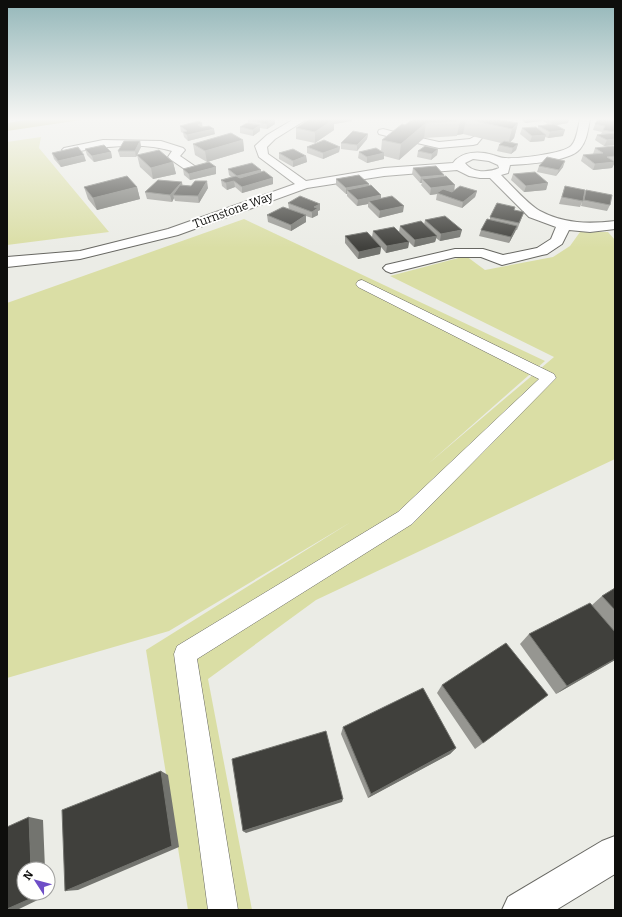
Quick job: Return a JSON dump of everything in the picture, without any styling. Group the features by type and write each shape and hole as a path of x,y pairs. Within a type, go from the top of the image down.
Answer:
{"street":[{"path":"181,162 190,167"},
{"path":"271,162 304,185"},
{"path":"459,162 460,166 470,172 493,174 504,170 505,166 502,162"},
{"name":"Turnstone Way","path":"7,262 80,255 173,232 304,185 384,172 460,166"},
{"path":"493,174 534,214 564,225 590,228 615,225"},
{"path":"391,268 455,253 483,253 502,260 542,251 557,240 564,225"},
{"path":"521,910 615,854"}],"lane":[{"path":"223,910 185,654 405,518 549,378 362,284"}],"shaded area":[{"path":"7,162 50,162 109,232 7,245"},
{"path":"244,219 545,361 428,464 554,357 390,276 466,256 485,270 553,257 570,246 580,232 608,232 615,240 615,459 316,600 208,679 252,910 188,910 146,650 351,522 169,631 7,678 7,303"}],"building":[{"path":"144,162 173,162 151,168"},
{"path":"209,162 216,167 189,174 183,169"},
{"path":"543,162 564,162 559,170 539,166"},
{"path":"592,162 615,162 595,164"},
{"path":"252,163 261,170 237,176 228,169"},
{"path":"436,166 444,175 421,177 413,168"},
{"path":"264,171 273,178 242,187 234,181 226,183 221,180 236,176 240,178"},
{"path":"535,172 548,183 526,186 513,174"},
{"path":"359,175 369,184 346,188 336,179"},
{"path":"127,176 137,187 93,198 84,187"},
{"path":"446,176 455,185 431,188 422,179"},
{"path":"158,180 182,182 170,195 145,192"},
{"path":"195,181 207,181 198,196 173,195 180,185 191,186"},
{"path":"371,185 381,195 358,200 347,190"},
{"path":"460,186 477,191 463,202 437,193 443,189 452,192"},
{"path":"565,186 585,190 583,201 562,197"},
{"path":"586,190 612,195 610,205 584,200"},
{"path":"300,196 320,204 314,207 318,208 312,212 288,203"},
{"path":"392,196 404,206 380,211 369,201"},
{"path":"497,203 515,207 514,210 524,212 519,223 490,217"},
{"path":"283,207 306,215 291,225 267,215"},
{"path":"445,216 462,230 441,234 425,220"},
{"path":"487,219 517,226 511,237 481,230"},
{"path":"421,221 437,236 415,240 400,226"},
{"path":"394,227 409,242 387,246 373,231"},
{"path":"367,232 381,247 359,252 345,236"},
{"path":"615,588 615,610 602,596"},
{"path":"590,603 615,632 615,659 567,686 529,634"},
{"path":"506,643 548,695 483,743 442,685"},
{"path":"423,688 456,748 371,794 343,727"},
{"path":"326,731 343,799 243,831 232,759"},
{"path":"161,771 172,846 65,891 62,810"},
{"path":"29,817 31,861 16,861 16,901 25,901 7,909 7,827"}]}
